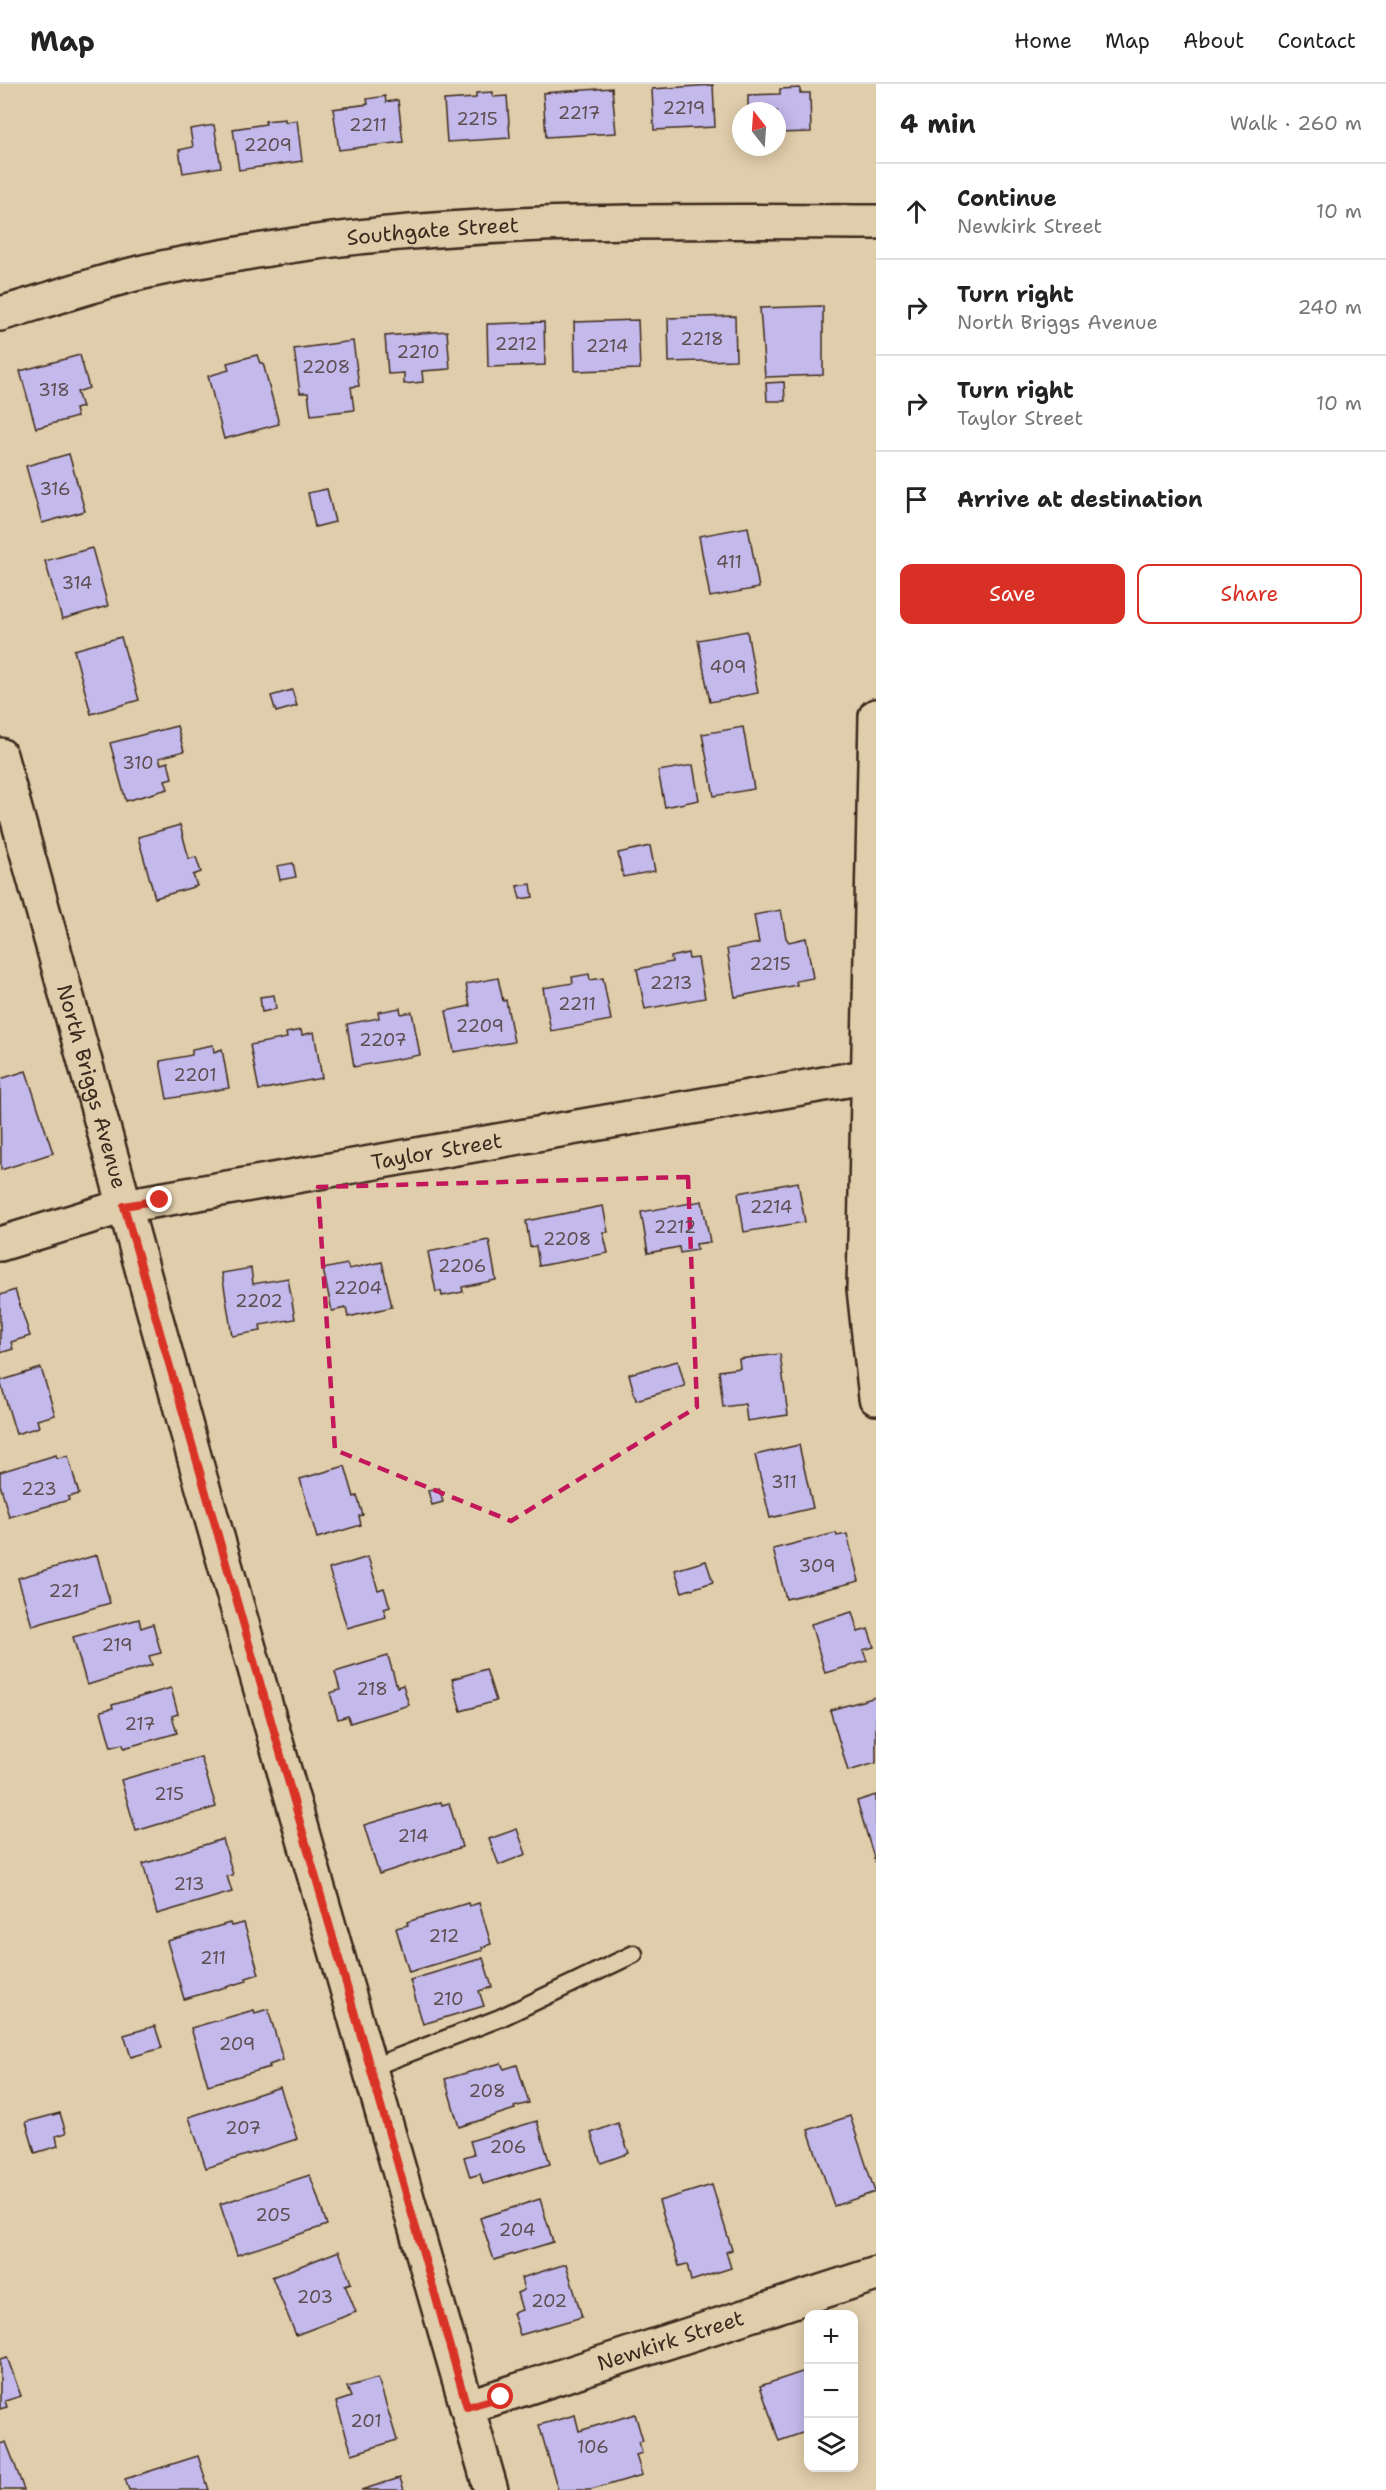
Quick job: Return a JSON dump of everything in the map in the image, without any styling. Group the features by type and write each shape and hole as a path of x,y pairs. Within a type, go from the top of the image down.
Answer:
{"street":[{"name":"Southgate Street","path":"0,314 139,273 269,249 384,234 491,227 672,221 876,222"},
{"path":"876,716 871,1075 864,1289 876,1398"},
{"name":"North Briggs Avenue","path":"0,755 124,1206 490,2490"},
{"name":"Taylor Street","path":"0,1244 124,1206 871,1075"},
{"name":"Newkirk Street","path":"467,2407 876,2274"}],"lane":[{"path":"370,2068 500,2018 634,1954"}],"highlighted area":[{"path":"688,1177 697,1407 511,1521 335,1450 318,1187"}],"building":[{"path":"713,85 715,127 654,130 652,89"},
{"path":"612,88 616,133 546,137 543,93"},
{"path":"800,88 800,93 810,93 811,132 786,133 786,102 748,102 748,95 780,94 780,89"},
{"path":"493,92 493,97 507,96 510,138 447,142 444,100 476,98 476,93"},
{"path":"385,96 386,102 398,100 403,142 339,150 333,109 368,104 367,99"},
{"path":"285,119 285,122 297,120 302,161 239,170 233,129 266,124 265,121"},
{"path":"214,125 221,167 183,173 179,150 193,147 190,129"},
{"path":"823,306 823,375 765,377 760,308"},
{"path":"735,316 736,360 669,362 668,318"},
{"path":"638,320 640,369 575,371 574,322"},
{"path":"544,322 545,365 488,367 487,324"},
{"path":"447,331 450,369 422,371 423,382 404,384 404,373 388,374 385,336"},
{"path":"353,341 359,386 351,387 354,410 311,415 308,393 300,393 294,349"},
{"path":"80,355 89,388 77,392 82,407 75,409 77,417 36,428 20,371"},
{"path":"257,355 260,363 263,363 279,424 224,439 208,376 229,370 227,363"},
{"path":"784,382 785,401 767,401 766,383"},
{"path":"69,454 85,511 42,523 26,466"},
{"path":"327,489 335,522 315,527 308,493"},
{"path":"748,527 759,588 710,597 699,536"},
{"path":"92,548 108,606 62,619 45,561"},
{"path":"747,631 758,693 710,702 698,640"},
{"path":"121,637 139,700 91,714 74,650"},
{"path":"292,690 297,706 276,712 271,696"},
{"path":"177,726 184,751 159,758 161,764 168,762 172,778 165,780 168,789 126,801 110,743"},
{"path":"743,727 754,789 714,796 702,734"},
{"path":"693,765 699,800 665,807 658,771"},
{"path":"180,825 189,859 196,857 201,872 193,875 197,886 155,898 138,837"},
{"path":"650,846 655,871 623,877 618,853"},
{"path":"293,863 296,877 280,880 277,866"},
{"path":"531,884 533,897 520,899 517,886"},
{"path":"781,910 786,938 789,942 806,938 813,978 796,981 797,985 735,997 727,949 759,943 754,915"},
{"path":"688,953 689,959 698,958 705,998 645,1009 637,969 672,962 671,957"},
{"path":"589,974 590,980 603,978 611,1020 551,1031 543,988 573,983 572,977"},
{"path":"498,978 503,1001 506,1000 514,1042 454,1052 446,1011 470,1006 466,984"},
{"path":"274,995 276,1009 262,1012 260,997"},
{"path":"400,1008 401,1014 412,1012 420,1055 354,1067 347,1024 379,1018 378,1012"},
{"path":"301,1030 302,1035 314,1032 322,1078 259,1090 250,1045 287,1038 286,1033"},
{"path":"213,1045 214,1052 222,1049 229,1088 167,1099 160,1061 192,1055 192,1049"},
{"path":"26,1071 53,1153 1,1170 0,1079"},
{"path":"798,1182 805,1222 744,1232 738,1193"},
{"path":"702,1201 710,1242 696,1244 697,1250 680,1253 679,1247 648,1253 641,1212"},
{"path":"603,1206 608,1232 603,1232 608,1253 539,1266 536,1246 530,1247 526,1221"},
{"path":"489,1240 496,1280 462,1287 463,1292 442,1296 441,1291 436,1292 428,1252"},
{"path":"382,1262 392,1307 348,1317 346,1308 332,1311 323,1269 347,1264 349,1269"},
{"path":"251,1268 253,1284 288,1278 295,1319 260,1325 261,1331 232,1336 222,1273"},
{"path":"15,1290 30,1336 11,1342 13,1349 0,1353 0,1295"},
{"path":"780,1354 788,1415 747,1421 745,1404 723,1407 719,1371 740,1368 739,1359"},
{"path":"678,1361 685,1386 636,1400 629,1374"},
{"path":"41,1368 55,1415 37,1420 39,1427 16,1434 0,1381"},
{"path":"799,1445 813,1508 770,1518 755,1455"},
{"path":"56,1455 57,1458 68,1456 79,1494 68,1497 69,1500 9,1517 0,1484 0,1472"},
{"path":"345,1466 354,1497 357,1496 363,1515 359,1516 361,1525 317,1538 300,1479"},
{"path":"439,1488 443,1502 432,1505 428,1491"},
{"path":"836,1533 837,1536 847,1534 859,1581 786,1599 773,1549"},
{"path":"97,1555 110,1603 32,1626 18,1578"},
{"path":"368,1557 378,1590 384,1588 390,1607 384,1609 386,1617 347,1628 329,1569"},
{"path":"706,1561 713,1582 682,1592 675,1570"},
{"path":"852,1612 858,1632 868,1629 874,1647 863,1650 867,1661 825,1673 811,1624"},
{"path":"139,1619 141,1628 153,1624 161,1653 149,1656 152,1665 87,1685 73,1637"},
{"path":"388,1656 397,1687 403,1685 409,1705 350,1723 348,1716 338,1719 330,1693 340,1690 335,1672"},
{"path":"486,1669 496,1701 461,1711 452,1679"},
{"path":"171,1688 178,1714 172,1716 177,1733 124,1748 123,1744 111,1747 101,1711 113,1708 112,1705"},
{"path":"876,1697 876,1763 848,1771 830,1710"},
{"path":"201,1757 216,1807 136,1831 121,1780"},
{"path":"876,1795 876,1860 875,1861 857,1801"},
{"path":"441,1802 442,1805 449,1803 462,1847 379,1874 364,1825"},
{"path":"517,1829 526,1854 499,1865 489,1839"},
{"path":"223,1839 233,1875 227,1876 232,1892 157,1914 143,1864"},
{"path":"468,1903 469,1906 479,1903 491,1944 482,1947 483,1950 409,1972 396,1928 408,1925 407,1922"},
{"path":"230,1923 231,1926 244,1923 259,1974 246,1978 247,1981 184,1999 167,1941"},
{"path":"483,1958 492,1987 479,1991 484,2006 423,2024 410,1980"},
{"path":"268,2009 283,2060 269,2065 270,2067 208,2085 191,2028 254,2010 255,2013"},
{"path":"155,2026 162,2048 131,2057 124,2035"},
{"path":"501,2063 504,2069 517,2065 529,2103 459,2127 445,2079"},
{"path":"280,2087 297,2139 206,2168 189,2117"},
{"path":"60,2113 66,2133 56,2136 58,2146 35,2153 26,2122"},
{"path":"850,2116 875,2192 834,2206 808,2130"},
{"path":"537,2121 550,2164 483,2184 480,2174 470,2177 464,2157 474,2154 470,2141"},
{"path":"618,2123 629,2153 601,2163 591,2133"},
{"path":"310,2175 327,2225 237,2255 220,2204"},
{"path":"712,2185 732,2250 726,2252 731,2268 691,2281 687,2264 679,2266 659,2201"},
{"path":"540,2199 553,2242 494,2260 480,2218"},
{"path":"339,2251 351,2283 345,2285 356,2312 296,2335 272,2277"},
{"path":"566,2264 582,2317 520,2335 513,2313 522,2310 517,2293 524,2290 521,2278"},
{"path":"7,2357 21,2396 5,2401 7,2407 0,2409 0,2359"},
{"path":"804,2371 804,2432 779,2441 760,2386"},
{"path":"378,2378 397,2440 352,2454 336,2402 351,2397 347,2387"},
{"path":"635,2414 643,2441 639,2442 642,2453 636,2455 642,2475 591,2490 558,2490 539,2425 575,2415 579,2431"},
{"path":"6,2442 24,2490 0,2490 0,2444"},
{"path":"198,2456 209,2490 129,2490 125,2479"},
{"path":"400,2478 404,2490 361,2490"}],"route":[{"path":"160,1200 124,1206 199,1474 467,2407 501,2397"}]}
